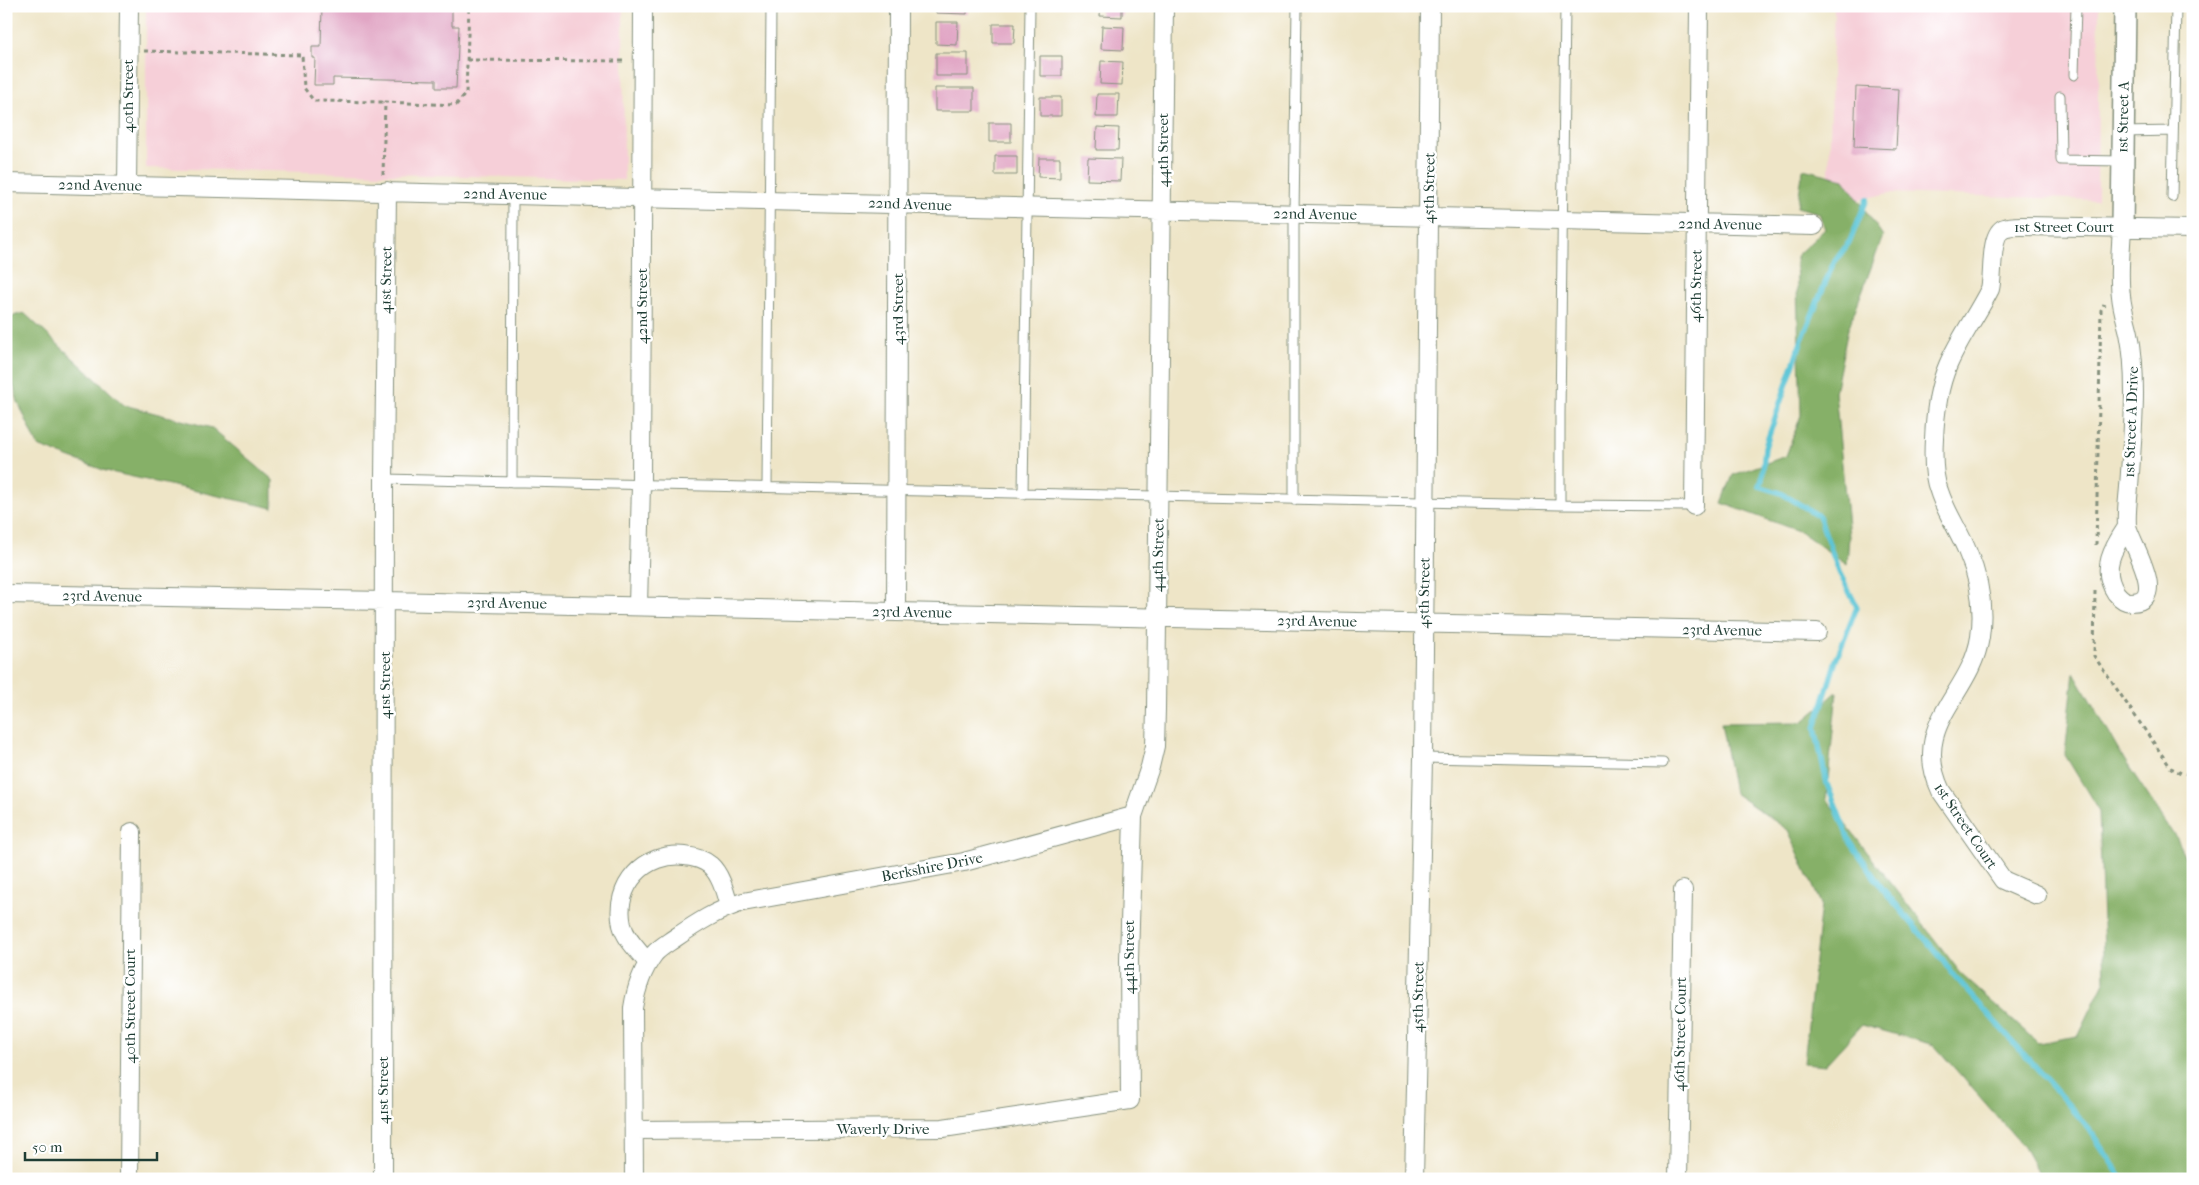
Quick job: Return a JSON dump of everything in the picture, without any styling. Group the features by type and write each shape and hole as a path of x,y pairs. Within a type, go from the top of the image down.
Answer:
{"street":[{"name":"40th Street","path":"127,186 128,6"},
{"name":"42nd Street","path":"638,606 641,484 643,6"},
{"name":"43rd Street","path":"896,612 898,6"},
{"name":"44th Street","path":"1130,1100 1129,960 1133,816 1150,767 1155,746 1164,6"},
{"name":"45th Street","path":"1414,1179 1423,758 1430,6"},
{"name":"46th Street","path":"1694,506 1699,6"},
{"name":"1st Street A","path":"2122,228 2125,6"},
{"name":"22nd Avenue","path":"6,183 1814,226"},
{"name":"41st Street","path":"383,1179 384,479 389,191"},
{"name":"1st Street Court","path":"2037,895 2003,880 1941,791 1934,777 1931,751 1937,727 1978,649 1982,617 1980,590 1975,569 1938,490 1933,451 1936,410 1948,364 1990,289 1993,279 1993,251 1998,232 2005,227 2020,226 2122,228"},
{"path":"2122,228 2193,229"},
{"name":"1st Street A Drive","path":"2122,228 2120,295 2133,359 2134,393 2127,527"},
{"name":"23rd Avenue","path":"6,594 1818,632"},
{"name":"Berkshire Drive","path":"634,1179 633,1008 639,981 655,953 707,916 729,906 784,894 964,862 1133,816"},
{"name":"40th Street Court","path":"129,1179 132,832"},
{"path":"648,963 628,939 623,927 620,911 621,898 625,888 634,875 648,863 662,857 676,855 701,860 710,865 719,876 729,906"},
{"name":"46th Street Court","path":"1678,1179 1683,890"},
{"name":"Waverly Drive","path":"634,1130 943,1128 1130,1100"}],"lane":[{"path":"767,488 771,6"},
{"path":"1023,494 1030,6"},
{"path":"1294,500 1294,214 1297,6"},
{"path":"1560,505 1565,6"},
{"path":"2074,75 2076,6"},
{"path":"2172,197 2176,6"},
{"path":"2060,96 2060,160 2122,161"},
{"path":"2123,132 2173,131"},
{"path":"512,482 513,194"},
{"path":"384,479 1294,500 1694,506"},
{"path":"1423,758 1663,763"}],"path":[{"path":"128,50 302,55 304,88 314,101 456,104 466,93 469,6"},
{"path":"468,60 642,61"},
{"path":"385,102 383,178 389,191"}],"shaded area":[{"path":"146,6 623,6 624,180 146,168"},
{"path":"1834,6 2099,6 2097,200 1889,193 1828,207"}],"green space":[{"path":"1803,169 1844,179 1883,236 1848,329 1835,392 1849,536 1847,565 1801,532 1722,503 1733,475 1786,456 1801,415 1796,256 1825,229 1819,213 1797,207"},
{"path":"24,313 124,405 212,428 273,480 273,508 106,471 38,446 18,402 6,359 6,318"},
{"path":"2074,672 2125,761 2173,833 2193,872 2193,1179 2042,1179 2024,1147 1934,1045 1862,1025 1825,1065 1804,1063 1821,904 1788,830 1734,793 1721,723 1802,722 1837,692 1826,799 1963,976 2038,1043 2078,1036 2105,980 2099,811 2065,755"}],"building":[{"path":"322,6 452,6 452,26 459,26 456,88 436,88 436,80 333,78 333,85 314,85 315,58 312,58 312,47 321,47"},
{"path":"936,6 967,6 967,14 936,13"},
{"path":"1101,6 1122,6 1122,17 1100,16"},
{"path":"936,22 958,22 957,45 936,44"},
{"path":"993,24 1015,24 1014,43 993,43"},
{"path":"1102,26 1124,27 1123,50 1101,49"},
{"path":"936,53 968,53 968,76 936,76"},
{"path":"1040,56 1062,56 1062,76 1040,76"},
{"path":"1101,61 1123,62 1122,85 1100,84"},
{"path":"1856,87 1899,89 1896,149 1854,147"},
{"path":"935,88 974,88 974,111 935,111"},
{"path":"1097,94 1119,94 1118,117 1096,117"},
{"path":"1040,97 1061,97 1061,116 1040,116"},
{"path":"989,123 1011,123 1011,142 989,142"},
{"path":"1097,127 1119,128 1118,150 1096,150"},
{"path":"995,156 1017,156 1017,175 995,175"},
{"path":"1039,158 1060,158 1060,178 1038,177"},
{"path":"1088,158 1121,159 1120,181 1087,180"}],"waterway":[{"path":"1867,199 1850,241 1833,264 1801,342 1765,447 1762,480 1759,486 1781,493 1819,516 1839,572 1857,607 1836,660 1815,728 1827,784 1849,840 1882,888 1952,973 2088,1127 2122,1179"}]}
